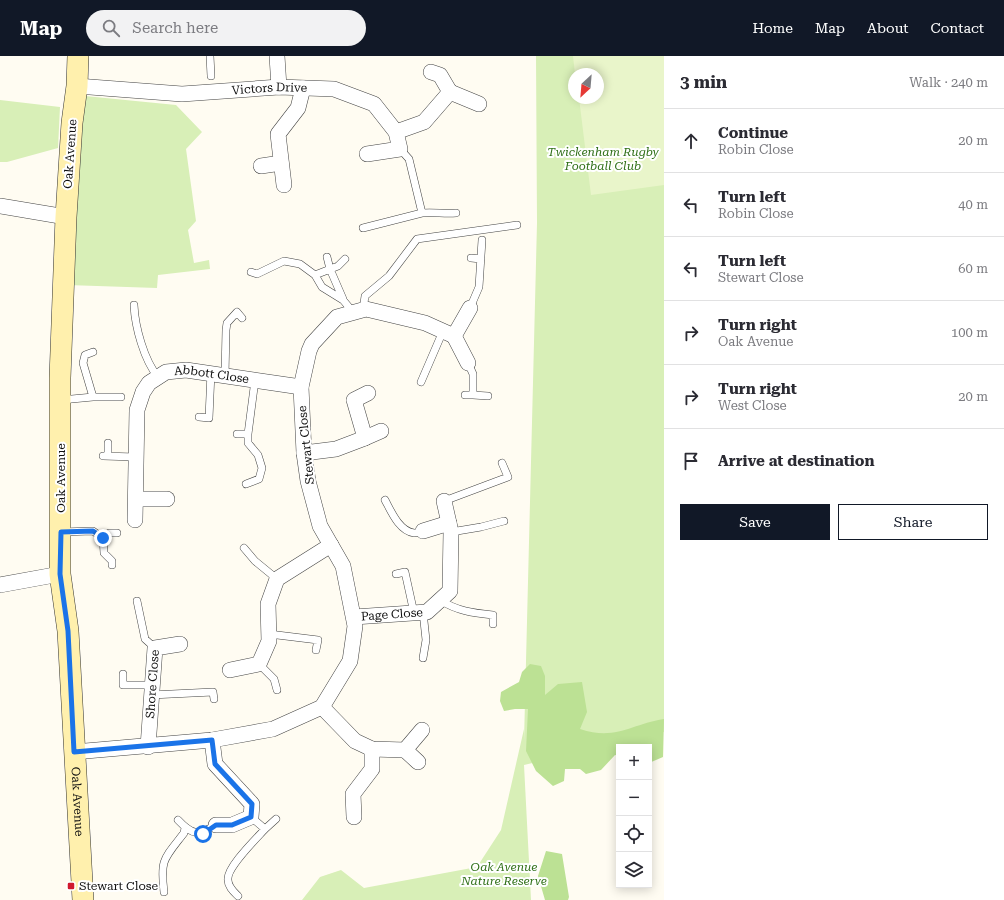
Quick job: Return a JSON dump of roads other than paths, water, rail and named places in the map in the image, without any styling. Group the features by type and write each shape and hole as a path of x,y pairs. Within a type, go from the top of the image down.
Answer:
{"street":[{"name":"Oak Avenue","path":"78,56 77,86 72,123 66,217 61,400 60,574 68,631 83,900"},
{"path":"277,56 279,87"},
{"path":"431,72 440,75 450,92 479,104"},
{"name":"Victors Drive","path":"77,86 182,94 279,87 334,89 374,104 396,132 400,149"},
{"path":"284,185 278,134 298,108 302,88"},
{"path":"396,132 424,122 450,92"},
{"path":"367,154 400,149"},
{"path":"261,166 281,163"},
{"path":"0,206 66,217"},
{"path":"468,363 449,334 470,308"},
{"name":"Stewart Close","path":"322,707 350,661 356,626 343,566 320,526 308,481 304,453 301,387 312,344 337,317 366,309 425,323 449,334"},
{"name":"Abbott Close","path":"135,520 137,410 139,400 149,383 166,372 176,369 218,373 301,387"},
{"path":"365,438 354,400 368,393"},
{"path":"304,453 336,449 381,431"},
{"path":"136,499 167,499"},
{"name":"Page Close","path":"354,617 427,612 450,591 450,528 444,501"},
{"path":"423,531 450,528"},
{"path":"230,670 259,664 269,641 268,604 278,579 331,545"},
{"path":"0,585 60,574"},
{"name":"Shore Close","path":"148,747 155,648 180,644"},
{"path":"74,752 148,747 212,740 273,729 322,707 355,741 372,749 405,750 418,762"},
{"path":"405,750 422,730"},
{"path":"212,740 215,764 252,804 251,817 232,825 216,825"},
{"path":"354,818 353,794 372,769 372,749"}],"lane":[{"path":"210,56 211,76"},
{"path":"400,149 408,159 422,213"},
{"path":"363,228 422,213 456,213"},
{"path":"251,272 257,274 284,261 300,264 315,275 322,287 358,311 365,296 389,276 417,239 517,225"},
{"path":"470,308 479,287 482,240"},
{"path":"328,257 330,269 343,300"},
{"path":"471,258 481,259"},
{"path":"315,275 338,266 345,259"},
{"path":"134,305 144,351 152,370 158,377"},
{"path":"199,417 208,418 227,323 237,312 242,318"},
{"path":"421,382 449,334"},
{"path":"93,352 85,355 83,363 93,397"},
{"path":"468,363 473,374 473,395"},
{"path":"246,484 259,479 262,468 258,455 248,443 255,379"},
{"path":"465,395 488,396"},
{"path":"61,400 93,397 121,397"},
{"path":"237,434 248,434"},
{"path":"108,443 106,456 136,457"},
{"path":"444,501 508,477 502,463"},
{"path":"385,500 395,518 405,529 414,533 423,531"},
{"path":"450,528 481,527 504,521"},
{"path":"61,532 93,531 103,538"},
{"path":"103,538 109,533 117,533"},
{"path":"103,538 104,552 112,561 112,564"},
{"path":"244,548 255,561 278,579"},
{"path":"396,574 405,572 419,612 426,640 423,658"},
{"path":"440,600 452,608 465,612 493,615 493,624"},
{"path":"137,601 145,638 155,648"},
{"path":"269,634 318,640 316,650"},
{"path":"259,664 274,678 277,690"},
{"path":"123,674 123,685 151,690 213,692 214,699"},
{"path":"251,817 265,829"},
{"path":"238,896 230,887 227,879 230,870 265,829 276,819"},
{"path":"178,820 185,828 193,832 203,834 216,825"},
{"path":"164,892 161,869 166,857 184,833 185,828"}],"place":[{"name":"Stewart Close","path":"71,886"}],"park label":[{"name":"Twickenham Rugby Football Club","path":"603,159"},
{"name":"Oak Avenue Nature Reserve","path":"504,874"}]}
